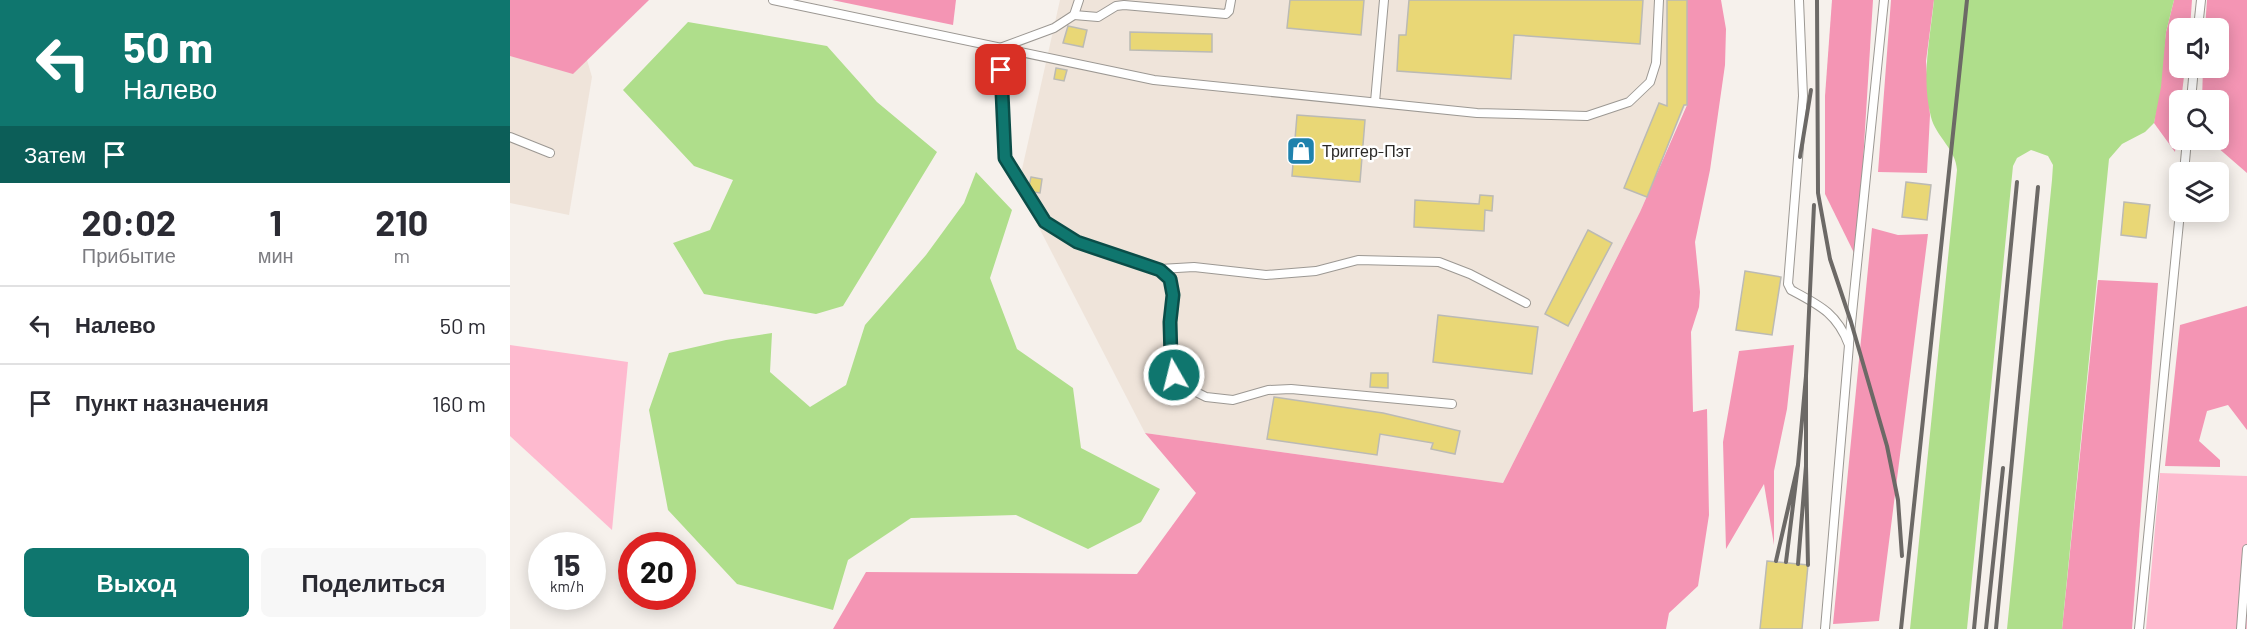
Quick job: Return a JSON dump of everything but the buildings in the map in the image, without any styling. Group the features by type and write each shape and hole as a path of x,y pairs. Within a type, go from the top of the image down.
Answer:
{"lane":[{"path":"774,0 1154,80 1477,113 1587,116 1629,102 1650,82 1656,63 1659,0"},
{"path":"1074,15 1079,0"},
{"path":"1000,48 1054,28 1074,15 1098,17 1116,6 1138,3 1220,14 1229,11 1231,0"},
{"path":"1375,102 1384,0"},
{"path":"1799,0 1803,96 1788,284 1791,291 1811,299 1842,327 1849,345"},
{"path":"1825,629 1849,345 1884,0"},
{"path":"2199,18 2201,0"},
{"path":"1000,48 1005,158 1045,222 1077,242 1160,270 1170,279 1173,295 1170,322 1171,358 1174,375 1184,386 1206,397 1233,400 1268,390 1291,389 1452,404"},
{"path":"510,137 550,153"},
{"path":"2139,629 2179,222"},
{"path":"1160,270 1194,267 1266,275 1316,271 1358,260 1439,262 1470,274 1526,303"},
{"path":"2241,629 2247,549"}],"shaded area":[{"path":"510,0 522,0 573,12 592,77 569,215 510,203"},
{"path":"510,0 649,0 573,74 510,56"},
{"path":"832,0 956,0 953,25"},
{"path":"1060,0 1689,0 1689,98 1640,212 1503,483 1145,433 1018,187"},
{"path":"1687,0 1721,0 1726,29 1725,65 1710,170 1695,242 1700,292 1699,307 1691,332 1693,412 1707,409 1709,515 1698,586 1669,613 1666,629 833,629 866,572 1137,574 1196,493 1145,433 1503,483 1640,212 1687,105"},
{"path":"1832,0 1873,0 1857,259 1825,194 1825,96"},
{"path":"1891,0 1934,0 1926,61 1930,115 1927,173 1878,172"},
{"path":"1934,0 2174,0 2166,32 2161,87 2154,123 2145,132 2122,144 2109,159 2062,629 2007,629 2053,165 2048,156 2031,150 2017,158 2013,166 1967,629 1910,629 1957,170 1950,149 1937,131 1931,117 1927,88 1927,58"},
{"path":"2174,0 2192,0 2191,18 2170,18"},
{"path":"2207,0 2247,0 2247,173 2221,150 2229,150 2229,90 2202,90 2203,78 2229,78 2229,18 2206,18"},
{"path":"2169,20 2169,78 2184,78 2182,90 2169,90 2169,144 2154,123"},
{"path":"688,22 827,46 877,102 937,152 843,306 816,314 704,294 673,243 710,230 733,180 694,166 623,90"},
{"path":"976,172 1012,210 990,278 1017,349 1073,388 1081,448 1160,489 1141,522 1088,549 1016,515 911,518 848,560 833,610 737,584 696,540 696,532 689,532 668,510 649,410 669,353 726,340 772,333 770,372 810,407 846,385 865,325 926,255 964,203"},
{"path":"1872,228 1898,235 1928,234 1879,621 1833,624"},
{"path":"2098,280 2158,283 2132,629 2062,629"},
{"path":"2247,306 2247,430 2228,405 2207,411 2199,441 2220,460 2220,467 2165,466 2180,325"},
{"path":"510,345 628,362 612,530 510,436"},
{"path":"1794,345 1787,409 1774,471 1774,545 1764,484 1726,549 1723,442 1739,351"},
{"path":"2160,473 2247,476 2247,629 2146,629"}],"railway":[{"path":"1817,0 1818,193 1830,259 1887,446 1898,500 1902,556"},
{"path":"1901,629 1967,0"},
{"path":"1800,157 1811,90"},
{"path":"1974,629 2017,182"},
{"path":"1996,629 2038,187"},
{"path":"1806,376 1814,205"},
{"path":"1798,465 1806,376 1806,466"},
{"path":"1776,561 1798,465 1786,562"},
{"path":"1798,564 1806,466 1808,565"},
{"path":"1986,629 2003,468"}],"place":[{"name":"Триггер-Пэт","path":"1301,151"}],"route":[{"path":"1001,70 1005,158 1045,222 1077,242 1114,256 1146,264 1160,270 1170,279 1173,295 1170,322 1174,375"}]}
